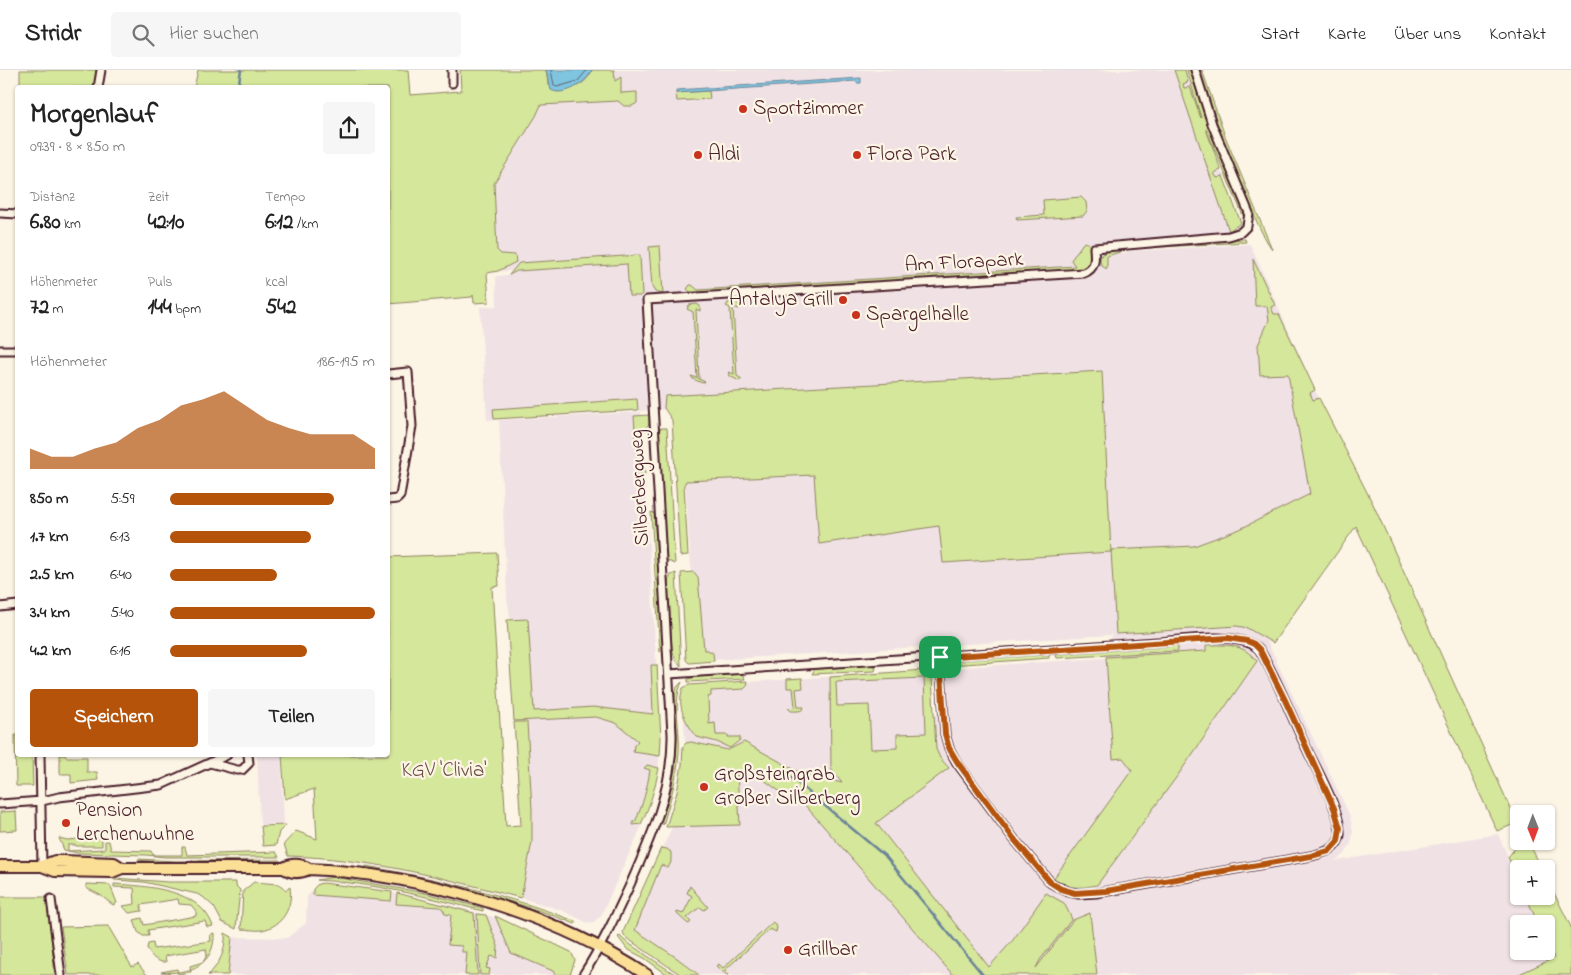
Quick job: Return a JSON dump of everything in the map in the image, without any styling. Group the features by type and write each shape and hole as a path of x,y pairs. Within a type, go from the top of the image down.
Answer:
{"main road":[{"path":"0,866 42,866 55,871 112,872 122,868 284,868 289,872 302,872 309,869 399,881 462,895 536,919 599,947 647,975"}],"street":[{"path":"98,85 101,70"},
{"path":"452,70 452,83"},
{"name":"Am Florapark","path":"647,300 1084,273 1093,266 1094,248 1232,235 1241,232 1246,228 1249,214 1212,124 1195,70"},
{"path":"0,213 15,214"},
{"name":"Silberbergweg","path":"583,975 610,928 643,855 667,788 671,764 672,738 669,674 647,300"},
{"path":"0,350 15,350"},
{"path":"390,374 408,372 412,426 400,496 390,500"},
{"path":"0,607 15,605"},
{"path":"669,674 1235,638 1250,642 1260,650 1334,808 1340,828 1338,841 1329,851 1311,856 1096,893 1075,893 1061,889 1048,880 1014,839 952,754 945,734 940,657"},
{"path":"40,757 42,866"},
{"path":"0,804 42,801 59,797 161,785 223,757"},
{"path":"210,763 241,770 249,763 248,757"},
{"path":"51,899 62,975"}],"shaded area":[{"path":"460,70 1186,70 1201,118 1242,224 1229,231 1117,242 1120,254 1129,251 1250,244 1365,502 1267,641 1350,816 1353,832 1351,843 1345,854 1336,861 1498,834 1510,861 1510,905 1530,905 1534,915 1510,915 1510,960 1550,960 1517,975 683,975 624,932 674,823 690,814 682,694 687,686 927,670 932,675 934,715 948,710 947,676 949,668 1105,658 1112,635 697,661 682,432 673,409 487,420 480,307 497,306 496,276 509,275 516,271 477,272"},
{"path":"641,412 659,708 659,767 653,795 639,832 601,916 592,923 588,923 561,910 521,898 532,842 532,809 527,722 507,598 499,420"},
{"path":"257,757 281,757 284,824 260,825"},
{"path":"334,884 398,894 497,918 568,975 228,975 232,937 287,938 306,923 307,897 316,885"}],"green space":[{"path":"20,70 97,70 94,85 20,85"},
{"path":"198,70 408,70 410,95 461,91 460,70 546,70 548,84 558,92 573,88 582,83 592,70 614,70 615,81 621,77 621,93 637,92 637,103 632,106 624,106 618,101 541,105 494,183 497,250 501,254 515,255 516,262 498,271 487,273 489,302 474,303 473,295 472,297 390,304 390,85 195,85"},
{"path":"1174,70 1185,70 1188,82 1183,84 1184,88 1190,87 1201,118 1187,70 1191,70 1206,120 1244,209 1244,218 1206,129 1221,170 1214,173 1217,178 1223,176 1241,223 1229,231"},
{"path":"1199,70 1202,70 1225,136 1272,249 1253,213 1220,130"},
{"path":"709,91 710,99 677,101 676,93"},
{"path":"1081,197 1086,202 1087,211 1083,216 1017,220 1016,217 1044,215 1043,200"},
{"path":"1245,239 1246,242 1129,249 1107,256 1107,269 1101,265 1100,261 1102,254 1111,250"},
{"path":"1085,242 1089,244 1090,260 1087,265 1079,269 695,293 687,289 690,285 698,290 1075,266 1071,260"},
{"path":"660,246 663,294 655,292 652,287 649,247"},
{"path":"640,255 642,294 640,296 629,296 627,264 517,271 509,275 519,263"},
{"path":"1253,259 1275,305 1271,307 1274,314 1279,314 1315,390 1310,393 1313,400 1319,398 1373,504 1510,807 1510,826 1497,831 1356,526 1273,643 1247,628 1237,626 1116,634 1111,550 1194,546 1240,529 1310,494 1288,374 1260,375 1258,345 1269,320 1267,306 1255,306"},
{"path":"736,302 739,304 739,309 733,307 737,376 742,379 739,381 730,376 729,372 734,374 730,308 726,306 728,303"},
{"path":"697,304 700,306 700,311 696,309 699,379 705,382 702,383 691,376 697,378 693,312 687,309 689,305"},
{"path":"1102,371 1111,552 943,563 939,526 819,544 814,475 686,481 684,485 688,555 680,556 672,420 664,408 665,396"},
{"path":"637,399 638,410 494,419 493,409"},
{"path":"649,415 649,424 642,431 645,474 638,474 634,416"},
{"path":"661,428 667,428 675,564 668,561 666,556 658,431"},
{"path":"651,512 654,513 663,649 660,652"},
{"name":"KGV 'Clivia'","path":"497,553 499,586 492,587 506,826 521,825 514,722 527,722 532,842 521,898 406,870 347,861 288,856 284,844 296,831 317,839 314,789 285,799 282,757 390,757 390,557"},
{"path":"694,572 698,577 704,650 713,653 714,661 689,663 686,660 681,573"},
{"path":"676,573 681,666 675,659 672,648 668,581 671,575"},
{"path":"528,619 534,711 593,707 653,714 651,665 657,665 661,739 660,756 633,752 634,745 638,741 616,723 596,717 514,721 507,620"},
{"path":"1175,645 1178,647 1178,651 1057,658 1056,655 1059,653"},
{"path":"1206,645 1234,646 1246,651 1257,661 1178,775 1097,885 1074,887 1059,882 1054,878 1132,770 1123,758 1113,759 1106,657 1206,651"},
{"path":"1049,655 1049,658 951,665 966,659"},
{"path":"872,665 876,667 875,671 812,674 815,669"},
{"path":"924,670 932,677 936,749 940,758 949,768 876,823 989,967 1013,940 1046,893 1064,903 1072,919 1040,960 1036,968 1073,920 1090,913 1097,975 953,975 804,804 779,791 748,768 746,771 737,772 740,825 666,827 677,792 683,746 686,743 691,742 728,750 744,742 799,772 842,783 831,769 830,677","holes":["924,678 926,733 897,734 897,748 871,749 869,705 837,706 836,682"]},
{"path":"742,674 745,679 688,682 688,679 696,677"},
{"path":"802,678 803,688 796,689 798,707 804,707 801,710 791,711 788,708 795,707 793,688 787,688 787,679"},
{"path":"748,681 744,689 711,691 711,696 708,697 709,724 715,723 716,735 740,737 740,740 730,748 717,742 697,737 689,726 681,708 683,688 689,685"},
{"path":"682,682 678,698 678,762 663,825 661,820 671,789 676,758 675,694 677,687"},
{"path":"15,757 32,757 33,786 16,786"},
{"path":"60,757 87,757 87,772 97,772 98,780 71,783 71,774 60,774"},
{"path":"647,765 659,768 656,783 650,804 641,824 633,825 633,821 635,822 638,816 646,790 650,770 644,768"},
{"path":"16,811 17,830 0,831 0,812"},
{"path":"286,825 279,832 276,845 263,846 261,826"},
{"path":"102,837 102,846 68,845 68,851 64,850 59,838 67,840"},
{"path":"105,841 109,841 111,850 151,851 153,855 182,855 182,847 185,847 187,855 276,852 279,857 165,857 69,851 105,849"},
{"path":"661,848 671,852 671,862 668,868 661,865 635,930 699,975 681,975 625,937 623,932"},
{"path":"1514,850 1532,850 1538,860 1510,861 1508,857"},
{"path":"138,859 176,861 280,860 280,862 177,864"},
{"path":"366,866 420,876 473,889 551,912 577,922 575,924 498,898 365,868"},
{"path":"334,877 425,893 483,908 483,911 380,887 317,880"},
{"path":"114,878 168,882 236,882 236,886 240,890 236,929 222,922 214,907 197,894 144,882 114,880"},
{"path":"254,882 279,884 286,890 290,887 290,902 281,920 269,928 262,930 241,929 243,891"},
{"path":"323,883 392,892 391,901 313,895 313,889 318,884"},
{"path":"86,884 110,885 117,903 113,905 100,895 86,888"},
{"path":"114,884 156,888 185,897 197,904 213,926 207,927 205,921 148,930 149,936 143,936 138,932 134,920 142,918 144,925 196,916 196,911 191,905 179,904 178,899 141,905 142,911 129,913 123,906 135,904 134,888 114,887"},
{"path":"690,886 708,907 704,910 700,907 687,918 691,922 689,924 677,912 683,914 692,896 687,893"},
{"path":"397,893 474,913 478,975 465,975 467,952 462,952 462,946 448,945 451,915 445,914 440,907 396,904"},
{"path":"1555,895 1571,927 1571,975 1517,975 1550,960 1555,960 1555,915 1534,915 1530,905 1555,905"},
{"path":"0,897 47,897 55,975 0,975"},
{"path":"477,914 486,915 498,946 497,958 491,956 486,968 490,969 489,975 480,975"},
{"path":"495,916 571,952 575,960 570,975 555,975 553,971 511,953"},
{"path":"773,922 777,927 776,932 770,929 725,970 729,975 716,966 719,964 723,968"},
{"path":"108,926 132,967 138,964 147,975 68,975 61,927"},
{"path":"214,933 210,953 203,962 207,955 206,949 165,956 166,962 163,962 150,954 147,948 148,944 153,943 154,949 211,941 210,935"},
{"path":"225,933 232,937 228,975 208,975 216,966 221,956"},
{"path":"620,936 676,975 668,975 644,958 627,949 618,937"},
{"path":"203,962 199,965 191,969 190,966"},
{"path":"177,969 178,972 172,972 161,972"},
{"path":"191,969 191,972 178,974 178,972"}],"water":[{"path":"546,70 592,70 585,80 574,88 556,92 551,90"},
{"path":"861,78 861,83 856,81 676,93 676,90"}],"waterway":[{"path":"238,85 241,70"},
{"path":"781,769 886,857 983,975"}],"place":[{"name":"Sportzimmer","path":"743,109"},
{"name":"Aldi","path":"698,155"},
{"name":"Flora Park","path":"857,155"},
{"name":"Antalya Grill","path":"843,300"},
{"name":"Spargelhalle","path":"856,315"},
{"name":"Großsteingrab Großer Silberberg","path":"704,787"},
{"name":"Pension Lerchenwuhne","path":"66,823"},
{"name":"Grillbar","path":"788,950"}],"route":[{"path":"1228,638 1250,642 1260,650 1334,808 1340,828 1338,841 1333,848 1321,854 1117,890 1084,894 1061,889 1048,880 1014,839 952,754 945,734 940,657 1228,638"}]}
